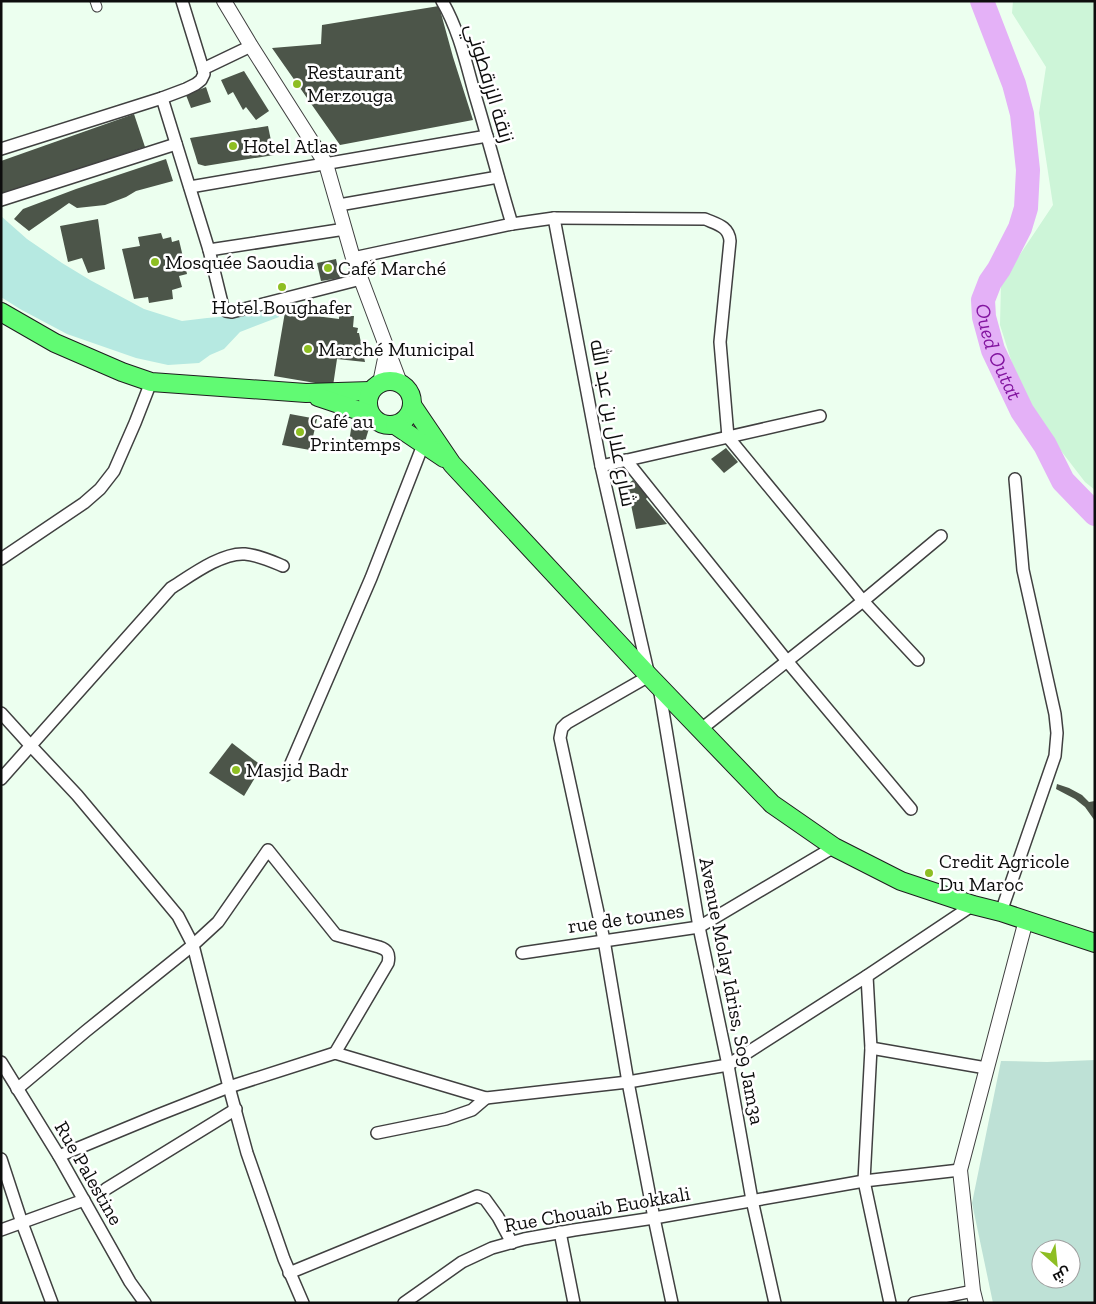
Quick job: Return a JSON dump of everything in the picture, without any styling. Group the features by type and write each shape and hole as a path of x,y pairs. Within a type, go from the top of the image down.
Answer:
{"main road":[{"path":"1,312 55,343 122,372 151,382 306,394 375,387 387,381 400,383 412,398 411,412 407,418 395,425 388,426 374,420 369,414 367,398 375,387"},
{"path":"306,394 369,414"},
{"path":"412,405 452,464 700,730 772,804 834,847 901,881 1095,942"},
{"path":"395,425 452,464"}],"street":[{"path":"1,149 162,98 186,89 201,80 204,74 203,69 182,1"},
{"path":"224,1 326,164 353,258 400,383"},
{"name":"زنقة الزرقطوني","path":"442,1 462,47 512,224"},
{"path":"203,69 251,46"},
{"path":"162,98 209,250 222,307 232,312 361,279"},
{"path":"190,187 487,136"},
{"path":"1,200 176,144"},
{"path":"338,205 498,177"},
{"path":"353,258 512,224 554,218 704,219 721,225 730,234 720,342 728,437 863,601 918,660"},
{"name":"شارع علال بن عبد الله","path":"554,218 601,466 654,681"},
{"path":"209,250 345,229"},
{"path":"375,387 387,348"},
{"path":"1,559 84,503 100,489 114,471 151,382"},
{"path":"601,466 820,416"},
{"path":"286,775 371,578 423,445"},
{"path":"626,460 787,661 911,809"},
{"path":"1001,912 1055,756 1057,733 1055,714 1023,570 1016,479"},
{"path":"700,730 863,601 941,536"},
{"path":"1,779 171,588 199,570 229,555 244,553 258,556 283,566"},
{"path":"654,681 567,723 562,728 560,738 604,940 628,1082 672,1303"},
{"name":"Avenue Molay Idriss, So9 Jam3a","path":"654,681 752,1200 775,1303"},
{"path":"1,713 77,795 178,916 193,945 247,1153 289,1273 303,1303"},
{"name":"rue de tounes","path":"522,953 699,927 834,847"},
{"path":"17,1089 86,1030 193,945 218,922 268,850 336,935 385,949 390,956 335,1053"},
{"path":"59,1156 229,1087 335,1053 486,1098 628,1082 728,1065 974,905"},
{"path":"914,1303 974,1297 960,1170 1026,920"},
{"path":"867,976 871,1048 864,1180 890,1303"},
{"path":"871,1048 986,1068"},
{"name":"Rue Palestine","path":"1,1062 59,1156 130,1282 145,1303"},
{"path":"376,1134 446,1119 472,1110 486,1098"},
{"path":"106,1189 236,1109"},
{"path":"1,1159 22,1223 52,1303"},
{"name":"Rue Chouaib Euokkali","path":"404,1303 462,1262 492,1248 524,1239 654,1218 864,1180 960,1170"},
{"path":"289,1273 477,1196 485,1199 498,1217 512,1243"},
{"path":"1,1230 84,1200"},
{"path":"560,1232 574,1303"}],"green space":[{"path":"1013,1 1095,1 1095,490 1085,482 1025,404 1000,325 1001,283 1053,205 1039,113 1046,67 1012,13"}],"shaded area":[{"path":"1,216 27,239 62,263 144,309 182,321 242,315 276,306 279,317 240,332 224,349 210,355 199,363 168,365 136,358 67,334 1,297"},
{"path":"1095,1060 1095,1303 993,1303 972,1203 1001,1061"}],"building":[{"path":"439,6 473,120 340,145 272,48 321,44 322,25"},
{"path":"244,71 269,111 256,120 246,107 243,110 233,92 228,95 221,80"},
{"path":"206,87 211,102 191,108 186,95"},
{"path":"134,114 145,147 1,194 1,161"},
{"name":"Hotel Atlas","path":"268,126 274,155 205,166 198,164 190,138"},
{"path":"166,159 173,181 136,191 105,205 77,208 69,203 29,231 14,219 23,209"},
{"path":"98,219 105,269 88,273 82,258 68,262 60,226"},
{"name":"Mosquée Saoudia","path":"161,233 163,239 171,237 172,242 179,240 187,274 179,276 182,287 172,290 173,299 149,303 148,297 134,299 122,249 140,246 138,237"},
{"name":"Café Marché","path":"336,259 340,278 321,281 317,263"},
{"name":"Marché Municipal","path":"340,304 348,304 349,316 354,316 353,327 358,328 357,333 359,333 365,362 337,359 333,386 274,376 285,312 339,319"},
{"name":"Café au Printemps","path":"290,414 317,419 310,450 282,445"},
{"path":"352,423 370,425 364,445 349,442"},
{"path":"726,448 738,462 724,473 711,459"},
{"path":"633,480 648,496 646,499 667,524 636,529 627,485"},
{"name":"Masjid Badr","path":"232,743 262,766 244,796 209,773"},
{"path":"1057,784 1082,795 1089,802 1095,801 1095,821 1085,807 1075,799 1056,789"}],"waterway":[{"name":"Oued Outat","path":"982,1 1014,84 1022,114 1028,170 1026,208 1020,228 999,269 990,282 983,300 984,317 993,350 1022,411 1045,445 1063,481 1095,514"}],"place":[{"name":"Restaurant Merzouga","path":"297,84"},
{"name":"Hotel Atlas","path":"233,146"},
{"name":"Mosquée Saoudia","path":"155,262"},
{"name":"Café Marché","path":"328,268"},
{"name":"Hotel Boughafer","path":"282,287"},
{"name":"Marché Municipal","path":"308,349"},
{"name":"Café au Printemps","path":"300,432"},
{"name":"Masjid Badr","path":"236,770"},
{"name":"Credit Agricole Du Maroc","path":"929,873"}]}
